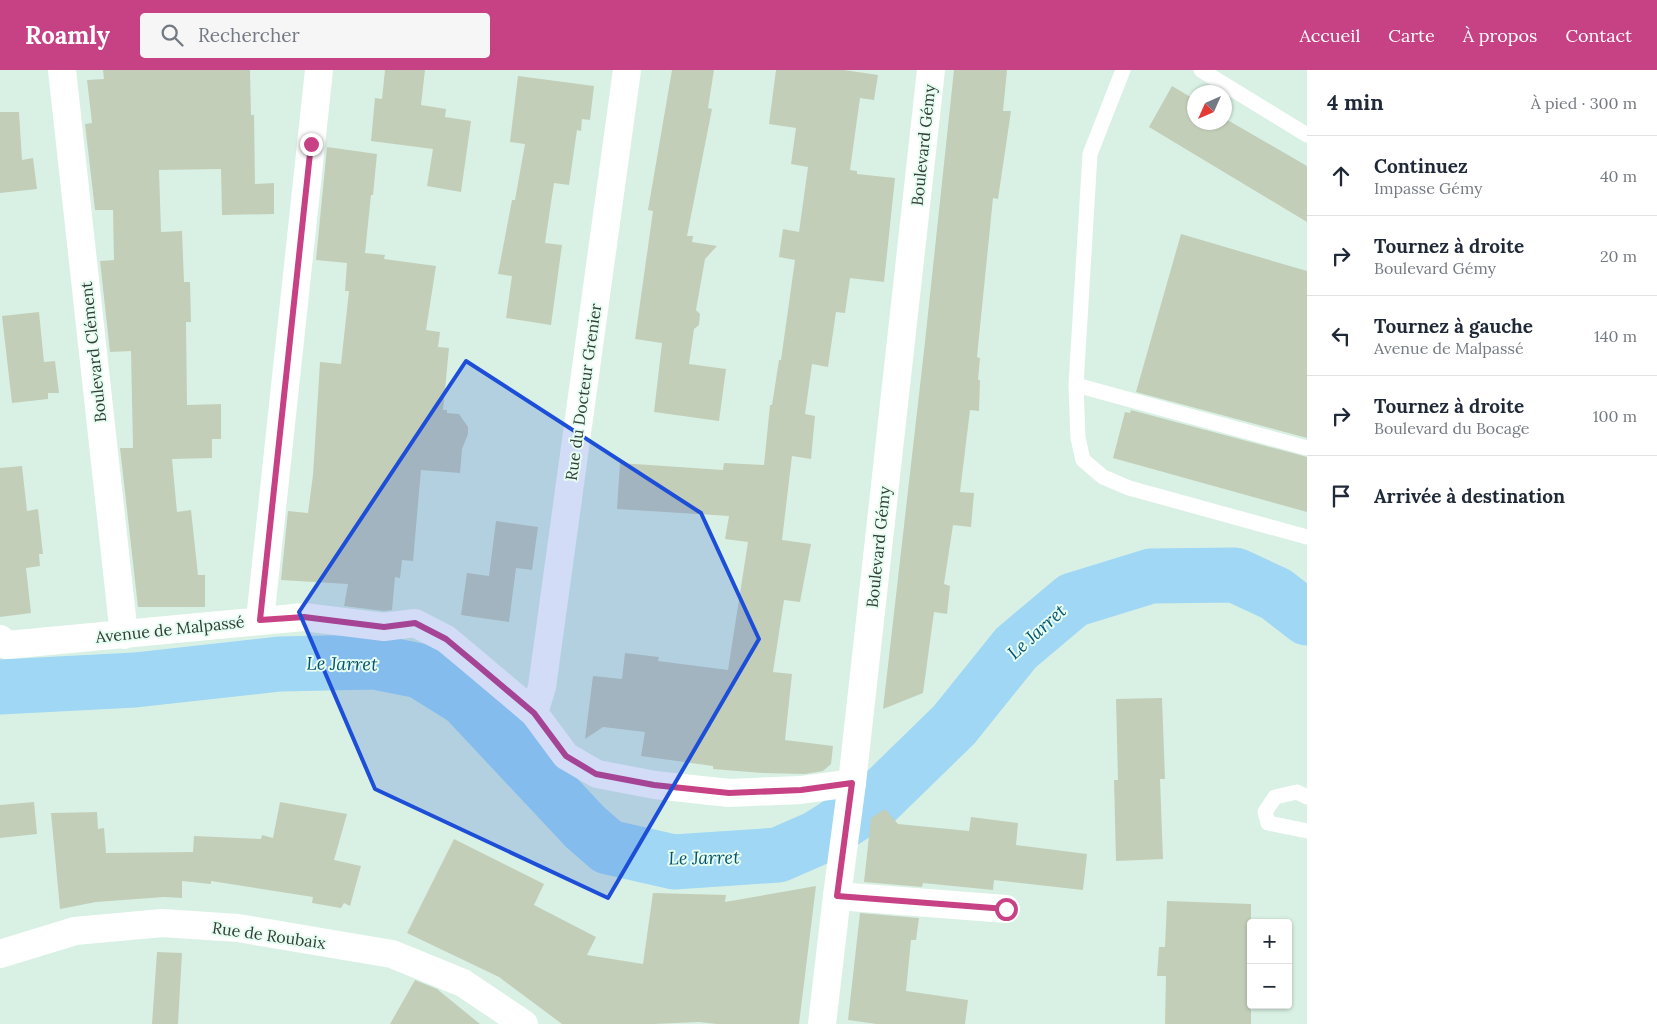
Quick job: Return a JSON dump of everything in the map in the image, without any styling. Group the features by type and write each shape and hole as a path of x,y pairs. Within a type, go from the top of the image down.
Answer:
{"street":[{"name":"Boulevard Clément","path":"62,70 124,635"},
{"path":"260,620 319,70"},
{"name":"Rue du Docteur Grenier","path":"534,713 542,687 627,70"},
{"name":"Boulevard Gémy","path":"822,1024 852,783 931,70"},
{"name":"Avenue de Malpassé","path":"0,639 7,645 304,617 384,627 415,623 446,639 534,713 566,756 596,774 654,785 729,793 801,790 852,783"},
{"path":"837,896 1006,909"},
{"name":"Rue de Roubaix","path":"0,954 75,931 162,923 238,928 392,954 463,983 524,1024"}],"lane":[{"path":"1123,70 1090,154 1076,385 1078,438 1083,460 1103,477 1129,488 1307,537"},
{"path":"1201,70 1307,135"},
{"path":"1076,385 1307,448"},
{"path":"1307,797 1297,792 1275,797 1265,812 1268,823 1307,831"}],"highlighted area":[{"path":"466,361 701,513 759,639 608,898 375,789 299,612"}],"building":[{"path":"103,70 250,70 251,115 254,115 255,184 274,183 274,214 222,215 221,169 159,170 161,232 182,231 184,282 190,282 191,322 186,322 187,405 221,404 221,439 212,439 212,458 172,459 177,512 191,510 198,575 205,575 205,607 138,607 120,448 133,448 131,351 110,352 100,261 114,260 113,210 95,210 85,124 92,123 87,80 104,79"},
{"path":"385,70 425,70 421,105 446,109 445,117 471,121 461,192 427,186 433,149 371,141 375,98 382,99"},
{"path":"672,70 714,70 708,108 712,109 687,236 693,236 692,242 717,246 705,259 696,310 700,314 699,325 694,329 689,364 726,369 719,421 654,412 662,343 635,339 653,211 648,210"},
{"path":"776,70 844,70 878,75 874,100 860,98 850,170 857,171 857,174 895,178 884,282 850,278 845,313 836,312 828,367 812,364 805,414 815,416 811,459 792,456 782,540 811,544 800,602 784,600 773,672 792,674 785,740 833,746 831,764 823,771 805,774 713,769 713,766 641,756 645,732 603,727 585,739 593,676 622,679 625,653 659,657 658,661 728,670 748,542 725,539 729,516 617,509 620,463 723,470 724,463 764,465 770,405 772,405 779,360 781,360 795,260 779,257 783,229 799,232 808,167 791,164 796,128 769,124"},
{"path":"954,70 1007,70 1003,111 1011,111 998,199 993,198 977,357 980,358 978,380 980,380 979,411 970,410 960,492 974,493 971,527 953,525 944,584 950,586 947,614 934,612 923,693 883,709 924,351"},
{"path":"518,76 594,86 590,120 582,119 581,131 577,130 569,185 554,183 545,243 562,245 551,325 506,318 512,276 498,274 512,200 515,200 525,144 510,142"},
{"path":"1172,86 1187,95 1187,130 1232,130 1232,123 1307,166 1307,222 1149,127"},
{"path":"0,112 19,112 22,160 33,158 37,189 0,193"},
{"path":"327,147 377,154 365,253 385,255 384,259 436,266 426,330 440,332 438,347 449,348 443,410 447,410 447,413 459,414 468,427 468,434 462,449 460,473 421,470 413,561 402,560 400,578 395,577 392,610 384,611 344,606 348,584 281,580 288,511 308,513 313,475 320,362 341,364 349,291 345,291 347,263 316,260"},
{"path":"1181,234 1307,271 1307,438 1136,392"},
{"path":"39,312 44,362 55,361 59,393 48,393 48,399 12,403 2,316"},
{"path":"1131,410 1307,457 1307,512 1113,458 1125,412 1130,413"},
{"path":"22,466 27,511 38,509 43,554 39,554 40,566 26,568 31,613 0,617 0,468"},
{"path":"496,521 538,527 532,570 516,568 509,622 461,615 467,573 489,576"},
{"path":"1162,698 1165,779 1160,779 1163,859 1116,861 1114,780 1118,780 1116,699"},
{"path":"34,802 37,834 0,838 0,805"},
{"path":"280,802 347,814 334,860 361,866 350,906 344,903 341,908 312,903 313,897 211,881 211,884 182,881 182,898 164,897 96,902 60,909 51,813 97,812 98,829 104,828 106,853 193,852 194,836 261,839 262,835 273,838"},
{"path":"885,809 898,824 969,831 971,817 1018,823 1016,845 1087,854 1083,890 994,880 993,890 923,883 922,887 864,882 871,818"},
{"path":"454,839 544,884 534,905 596,937 587,955 643,964 653,893 726,895 725,902 816,886 799,1024 717,1024 699,1022 562,1024 499,977 407,933"},
{"path":"1167,901 1251,904 1251,919 1247,919 1247,1009 1251,1009 1251,1024 1165,1024 1166,976 1157,976 1159,947 1165,947"},
{"path":"860,913 919,918 916,940 911,940 906,991 968,1000 965,1024 877,1024 848,1020"},
{"path":"157,952 182,953 178,1024 152,1024"},
{"path":"415,980 437,989 480,1024 390,1024"}],"waterway":[{"name":"Le Jarret","path":"0,687 135,680 280,664 375,662 420,671 465,699 585,827 608,847 674,862 778,855 817,838 877,800 954,725 1016,648 1073,600 1151,576 1235,575 1276,594 1307,618"}],"route":[{"path":"311,144 260,620 304,617 384,627 415,623 446,639 476,664 534,713 566,756 596,774 654,785 729,793 801,790 852,783 837,896 1006,909"}]}
